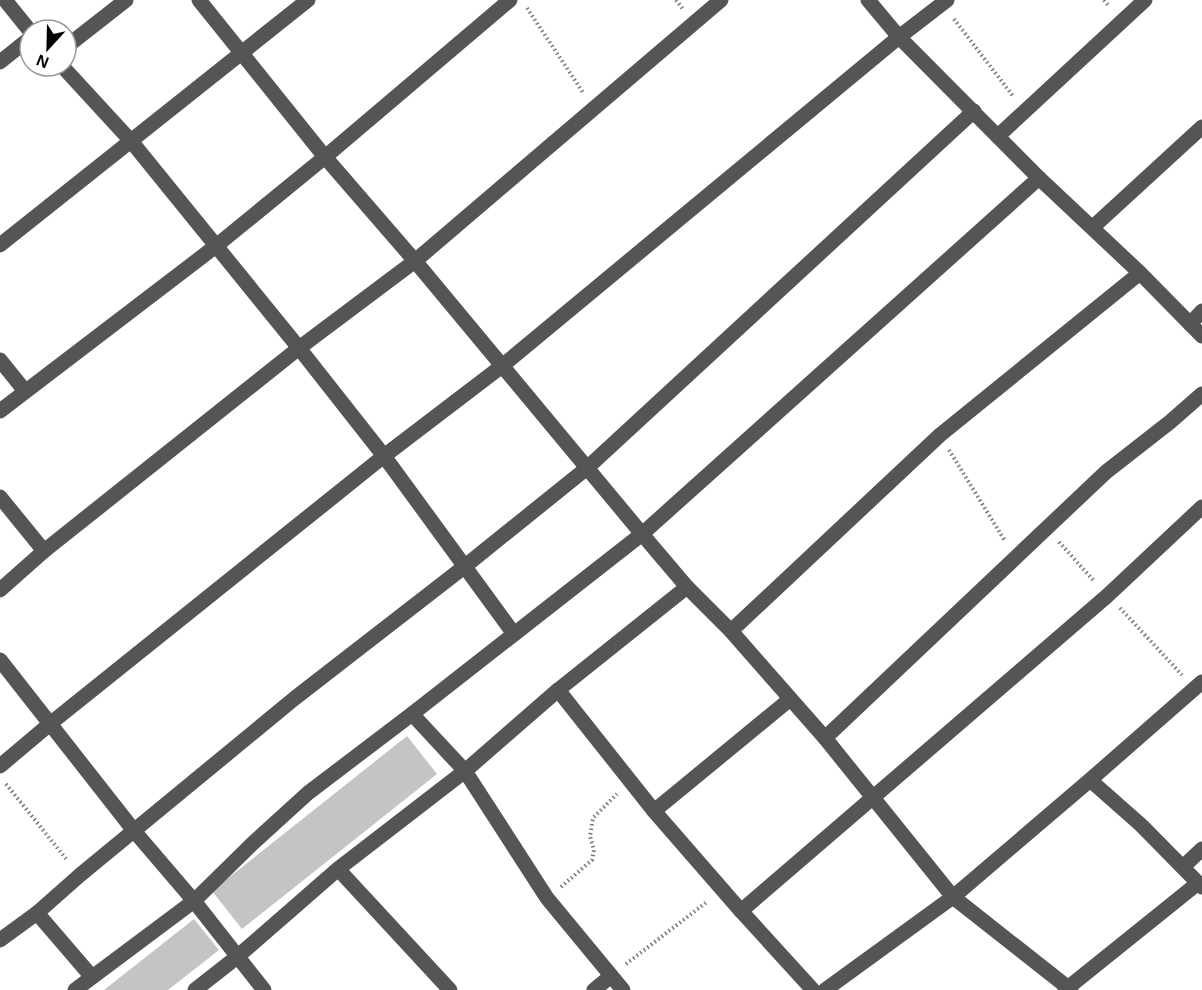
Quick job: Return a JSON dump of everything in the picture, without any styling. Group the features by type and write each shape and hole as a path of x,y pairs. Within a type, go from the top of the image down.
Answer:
{"street":[{"path":"5,0 20,18"},
{"path":"78,38 126,0"},
{"path":"199,0 325,157 415,261 642,534 825,738 953,897 1068,990 1200,885 1141,825 1090,780"},
{"path":"0,245 308,0"},
{"path":"0,411 216,246 510,0"},
{"path":"0,590 44,551 299,348 415,261 721,0"},
{"path":"868,0 899,37 1039,178 1093,227 1202,336"},
{"path":"998,136 1145,0"},
{"path":"0,766 384,456 502,366 899,37 945,2"},
{"path":"0,62 18,48"},
{"path":"73,78 131,141 299,348 384,456 514,634"},
{"path":"0,940 38,913 80,875 295,698 587,468 974,111"},
{"path":"1093,227 1202,127"},
{"path":"75,990 194,901 308,793 642,534 1039,178"},
{"path":"731,631 940,435 1140,273"},
{"path":"1190,324 1202,310"},
{"path":"0,360 25,391"},
{"path":"825,738 1106,472 1202,394"},
{"path":"0,497 44,551"},
{"path":"741,911 1107,596 1202,507"},
{"path":"195,990 237,957 338,869 465,771 558,690 687,586"},
{"path":"0,660 135,832 194,901 264,990"},
{"path":"825,990 953,897 1198,686"},
{"path":"558,690 654,811 813,990"},
{"path":"654,811 789,699"},
{"path":"412,714 465,771 547,898 622,990"},
{"path":"1183,867 1202,849"},
{"path":"338,869 450,990"},
{"path":"38,913 92,977"},
{"path":"594,990 611,976"}],"path":[{"path":"521,0 593,108"},
{"path":"945,2 1024,111"},
{"path":"940,435 1015,557"},
{"path":"1047,528 1107,596 1198,686"},
{"path":"0,776 80,875"},
{"path":"547,898 592,860 594,850 590,836 593,818 631,781"},
{"path":"611,976 723,890"}],"building":[{"path":"407,736 437,774 242,929 212,891"},
{"path":"194,919 219,950 168,990 104,990"}]}
